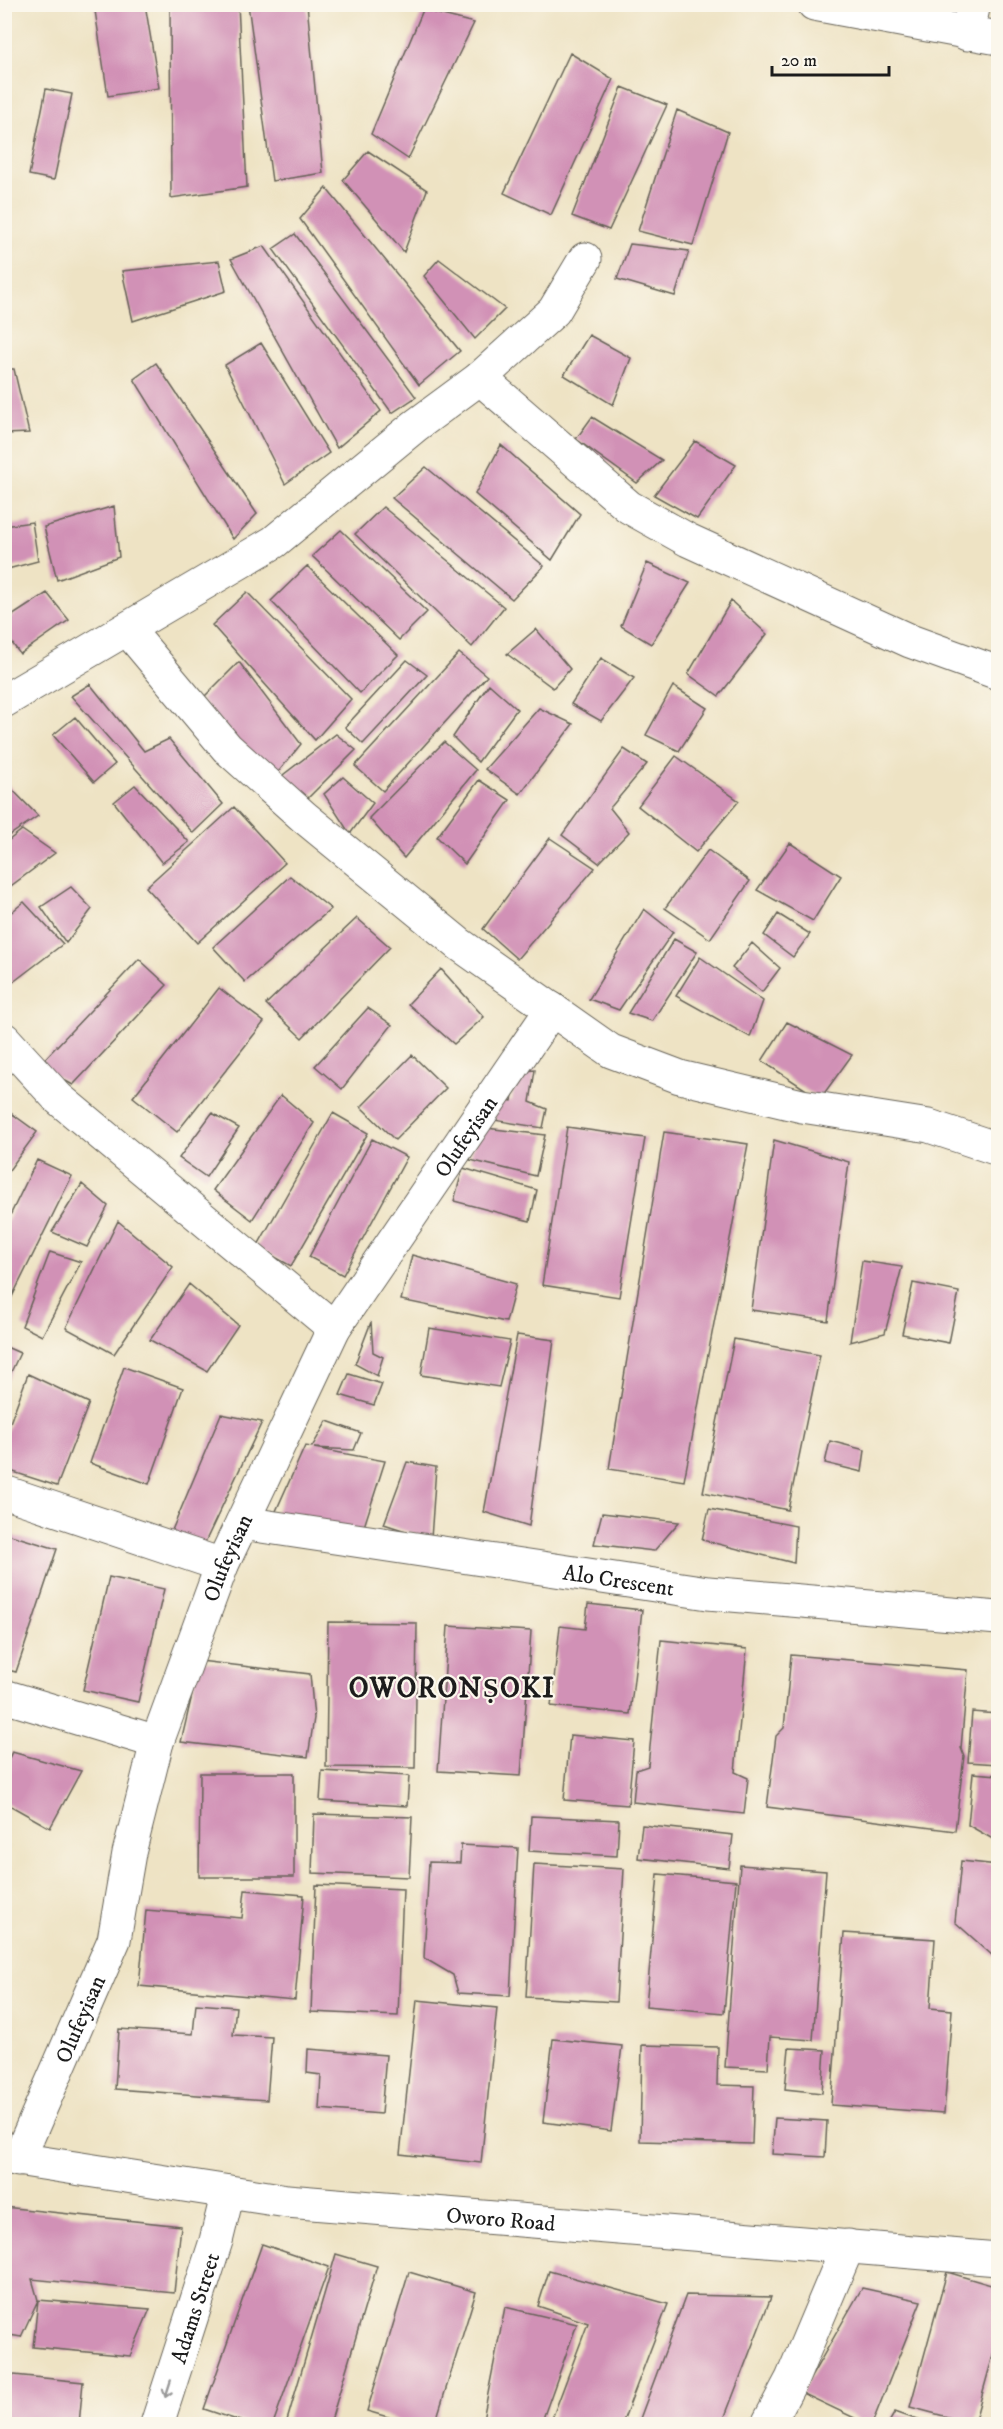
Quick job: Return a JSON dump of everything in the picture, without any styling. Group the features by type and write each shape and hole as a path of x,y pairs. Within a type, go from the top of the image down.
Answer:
{"street":[{"path":"814,4 970,19 999,38"},
{"path":"4,701 274,542 415,426 480,378 554,311 585,259"},
{"path":"480,378 639,512 688,540 910,641 999,673"},
{"path":"128,630 227,748 304,817 459,944 611,1051 680,1077 802,1106 929,1126 999,1149"},
{"name":"Olufeyisan","path":"11,2158 114,1940 129,1853 157,1742 222,1566 334,1328 552,1009"},
{"path":"4,1039 58,1098 334,1328"},
{"path":"4,1492 222,1566"},
{"name":"Alo Crescent","path":"242,1524 708,1593 999,1618"},
{"path":"4,1696 157,1742"},
{"name":"Oworo Road","path":"11,2158 287,2200 999,2259"},
{"name":"Adams Street","path":"157,2424 216,2241 228,2192"},
{"path":"768,2424 792,2379 848,2246"}],"building":[{"path":"94,4 145,4 159,88 108,96"},
{"path":"170,4 238,4 247,187 171,198"},
{"path":"248,4 307,4 323,173 272,181"},
{"path":"423,10 474,23 408,159 371,134"},
{"path":"570,53 613,79 551,215 504,193"},
{"path":"622,87 667,105 609,230 572,216"},
{"path":"46,89 72,94 54,180 29,175"},
{"path":"677,110 728,132 693,245 638,231"},
{"path":"368,151 427,190 404,252 343,180"},
{"path":"326,188 460,351 419,385 300,219"},
{"path":"295,234 416,397 392,413 273,249"},
{"path":"630,244 689,251 675,296 617,279"},
{"path":"264,246 381,411 337,448 231,259"},
{"path":"439,259 505,309 475,339 424,276"},
{"path":"219,261 226,291 133,321 122,271"},
{"path":"589,335 631,358 613,405 564,375"},
{"path":"261,343 329,453 285,484 225,365"},
{"path":"156,363 257,514 233,539 134,379"},
{"path":"4,369 14,369 29,433 4,434"},
{"path":"592,417 662,460 637,483 576,439"},
{"path":"695,441 736,465 697,519 654,495"},
{"path":"501,445 580,514 552,560 475,494"},
{"path":"426,467 544,566 512,599 392,498"},
{"path":"114,506 119,557 57,580 44,527"},
{"path":"383,507 504,607 472,647 355,534"},
{"path":"32,522 38,561 4,570 4,526"},
{"path":"341,530 427,612 399,640 312,556"},
{"path":"647,563 690,583 651,644 621,626"},
{"path":"307,566 398,655 360,693 271,601"},
{"path":"247,592 351,699 315,740 212,625"},
{"path":"47,593 69,620 20,654 4,632 4,621"},
{"path":"731,601 767,634 719,696 688,674"},
{"path":"536,629 570,669 553,688 507,654"},
{"path":"459,653 487,676 383,791 355,766"},
{"path":"601,658 634,678 601,721 571,704"},
{"path":"407,660 427,675 363,744 345,727"},
{"path":"239,662 301,744 271,781 201,700"},
{"path":"90,684 144,751 169,739 223,804 193,833 71,696"},
{"path":"489,684 517,709 478,762 453,737"},
{"path":"673,686 707,708 679,751 646,735"},
{"path":"539,708 573,724 520,794 485,769"},
{"path":"75,717 115,764 94,782 53,735"},
{"path":"336,734 356,750 306,800 279,778"},
{"path":"444,742 476,770 404,858 369,818"},
{"path":"624,749 647,764 610,808 629,832 599,863 562,835"},
{"path":"676,756 739,801 696,852 638,806"},
{"path":"343,777 373,803 350,834 324,794"},
{"path":"479,780 510,800 465,864 437,837"},
{"path":"4,781 38,816 4,839"},
{"path":"135,785 189,842 162,863 114,802"},
{"path":"234,807 285,863 197,943 146,887"},
{"path":"22,830 55,853 4,891 4,844"},
{"path":"550,838 595,868 517,959 483,929"},
{"path":"790,843 841,876 813,921 757,890"},
{"path":"708,850 750,881 710,939 665,908"},
{"path":"290,876 331,909 245,982 213,947"},
{"path":"71,887 92,909 66,943 41,907"},
{"path":"24,902 63,944 4,989 4,918"},
{"path":"644,909 673,932 619,1010 589,999"},
{"path":"778,914 810,934 793,957 764,935"},
{"path":"357,918 390,947 302,1038 266,1004"},
{"path":"674,939 697,952 652,1021 628,1013"},
{"path":"752,943 780,968 762,992 732,968"},
{"path":"700,957 763,1001 750,1037 676,996"},
{"path":"139,959 167,985 73,1085 38,1066"},
{"path":"441,969 484,1017 454,1044 408,1004"},
{"path":"219,988 264,1022 177,1132 133,1097"},
{"path":"368,1008 392,1025 342,1089 315,1066"},
{"path":"787,1022 852,1055 820,1099 762,1061"},
{"path":"412,1055 446,1088 395,1140 361,1107"},
{"path":"535,1070 530,1102 547,1109 543,1128 494,1120 497,1099 512,1101 516,1072"},
{"path":"281,1095 314,1123 252,1220 213,1190"},
{"path":"4,1108 37,1132 4,1177"},
{"path":"212,1113 239,1128 206,1177 179,1158"},
{"path":"333,1113 368,1133 291,1266 257,1247"},
{"path":"478,1127 545,1135 536,1176 470,1160"},
{"path":"567,1127 645,1138 619,1297 542,1285"},
{"path":"664,1132 748,1144 684,1481 609,1469"},
{"path":"372,1139 407,1157 343,1275 309,1257"},
{"path":"774,1140 849,1162 828,1321 751,1310"},
{"path":"37,1160 72,1176 4,1313 4,1228"},
{"path":"463,1168 537,1190 530,1221 454,1201"},
{"path":"82,1184 108,1206 87,1247 52,1232"},
{"path":"118,1221 173,1267 114,1354 66,1328"},
{"path":"50,1252 81,1262 42,1336 22,1326"},
{"path":"412,1255 516,1284 506,1322 401,1300"},
{"path":"862,1261 902,1267 885,1333 850,1342"},
{"path":"913,1283 959,1292 949,1343 902,1334"},
{"path":"189,1284 238,1325 207,1371 150,1340"},
{"path":"371,1322 373,1352 383,1357 377,1376 355,1364"},
{"path":"429,1328 510,1341 499,1387 421,1375"},
{"path":"517,1335 554,1340 529,1526 484,1512"},
{"path":"734,1339 820,1355 788,1510 703,1492"},
{"path":"4,1346 20,1353 4,1387"},
{"path":"124,1367 183,1388 149,1484 90,1463"},
{"path":"28,1374 89,1403 57,1486 4,1469 4,1439"},
{"path":"349,1374 382,1384 374,1405 340,1395"},
{"path":"221,1414 262,1422 200,1553 170,1535"},
{"path":"327,1421 361,1433 354,1450 314,1448 385,1461 361,1536 272,1520 305,1446 312,1447"},
{"path":"830,1441 865,1450 862,1472 825,1463"},
{"path":"407,1462 436,1467 431,1539 384,1524"},
{"path":"709,1509 796,1526 794,1563 702,1540"},
{"path":"602,1513 679,1522 654,1551 594,1544"},
{"path":"4,1533 57,1549 16,1672 4,1669"},
{"path":"109,1577 164,1589 138,1702 83,1690"},
{"path":"588,1604 642,1610 630,1714 551,1706 560,1626 585,1629"},
{"path":"328,1622 417,1623 415,1768 326,1767"},
{"path":"448,1626 531,1631 521,1776 438,1771"},
{"path":"661,1640 747,1649 735,1772 748,1778 744,1814 633,1802 636,1770 648,1766"},
{"path":"791,1655 968,1670 961,1748 964,1756 955,1831 767,1807 776,1736 784,1728"},
{"path":"200,1661 310,1674 314,1718 308,1757 181,1742"},
{"path":"972,1712 998,1714 998,1764 968,1762"},
{"path":"570,1735 634,1741 628,1805 564,1800"},
{"path":"12,1752 81,1771 50,1828 4,1802 4,1768"},
{"path":"322,1771 409,1776 407,1806 320,1801"},
{"path":"200,1773 294,1773 294,1877 199,1877"},
{"path":"973,1773 998,1775 998,1842 968,1825"},
{"path":"314,1814 412,1817 409,1877 312,1873"},
{"path":"531,1816 619,1820 617,1856 529,1851"},
{"path":"642,1825 733,1835 729,1868 638,1858"},
{"path":"461,1845 518,1848 510,1996 458,1993 453,1975 424,1958 429,1862 460,1863"},
{"path":"961,1861 998,1865 998,1956 993,1956 955,1922"},
{"path":"534,1864 624,1869 616,2002 526,1997"},
{"path":"740,1865 826,1871 813,2040 770,2037 768,2069 725,2067"},
{"path":"658,1874 736,1881 724,2013 646,2006"},
{"path":"316,1885 403,1889 398,2016 311,2012"},
{"path":"245,1890 304,1895 295,2000 139,1986 146,1910 242,1918"},
{"path":"844,1933 935,1939 930,2008 952,2010 944,2113 831,2105"},
{"path":"417,2000 497,2008 481,2163 400,2154"},
{"path":"196,2004 236,2007 233,2035 272,2037 267,2100 115,2089 119,2029 193,2034"},
{"path":"553,2039 622,2046 611,2131 543,2122"},
{"path":"642,2045 718,2047 717,2085 754,2086 752,2144 640,2141"},
{"path":"789,2048 825,2050 822,2093 785,2089"},
{"path":"308,2049 386,2055 381,2114 319,2109 321,2075 307,2073"},
{"path":"775,2118 827,2121 825,2157 772,2154"},
{"path":"4,2207 181,2226 174,2293 32,2279 38,2300 21,2337 4,2334"},
{"path":"262,2244 329,2267 273,2424 249,2424 204,2409"},
{"path":"336,2254 377,2266 330,2424 286,2424"},
{"path":"549,2271 668,2304 622,2424 550,2424 588,2323 538,2306"},
{"path":"409,2272 476,2292 435,2424 412,2424 367,2411"},
{"path":"947,2272 998,2287 998,2337 974,2424 910,2407"},
{"path":"862,2288 921,2301 872,2424 867,2424 802,2393"},
{"path":"686,2295 771,2297 722,2424 638,2424"},
{"path":"38,2300 150,2309 130,2356 33,2347"},
{"path":"505,2307 577,2324 541,2424 482,2424"},
{"path":"4,2374 83,2382 79,2424 4,2424"},
{"path":"895,2412 929,2424 888,2424"}],"district":[{"name":"OWORONṢOKI","path":"452,1687"}]}
